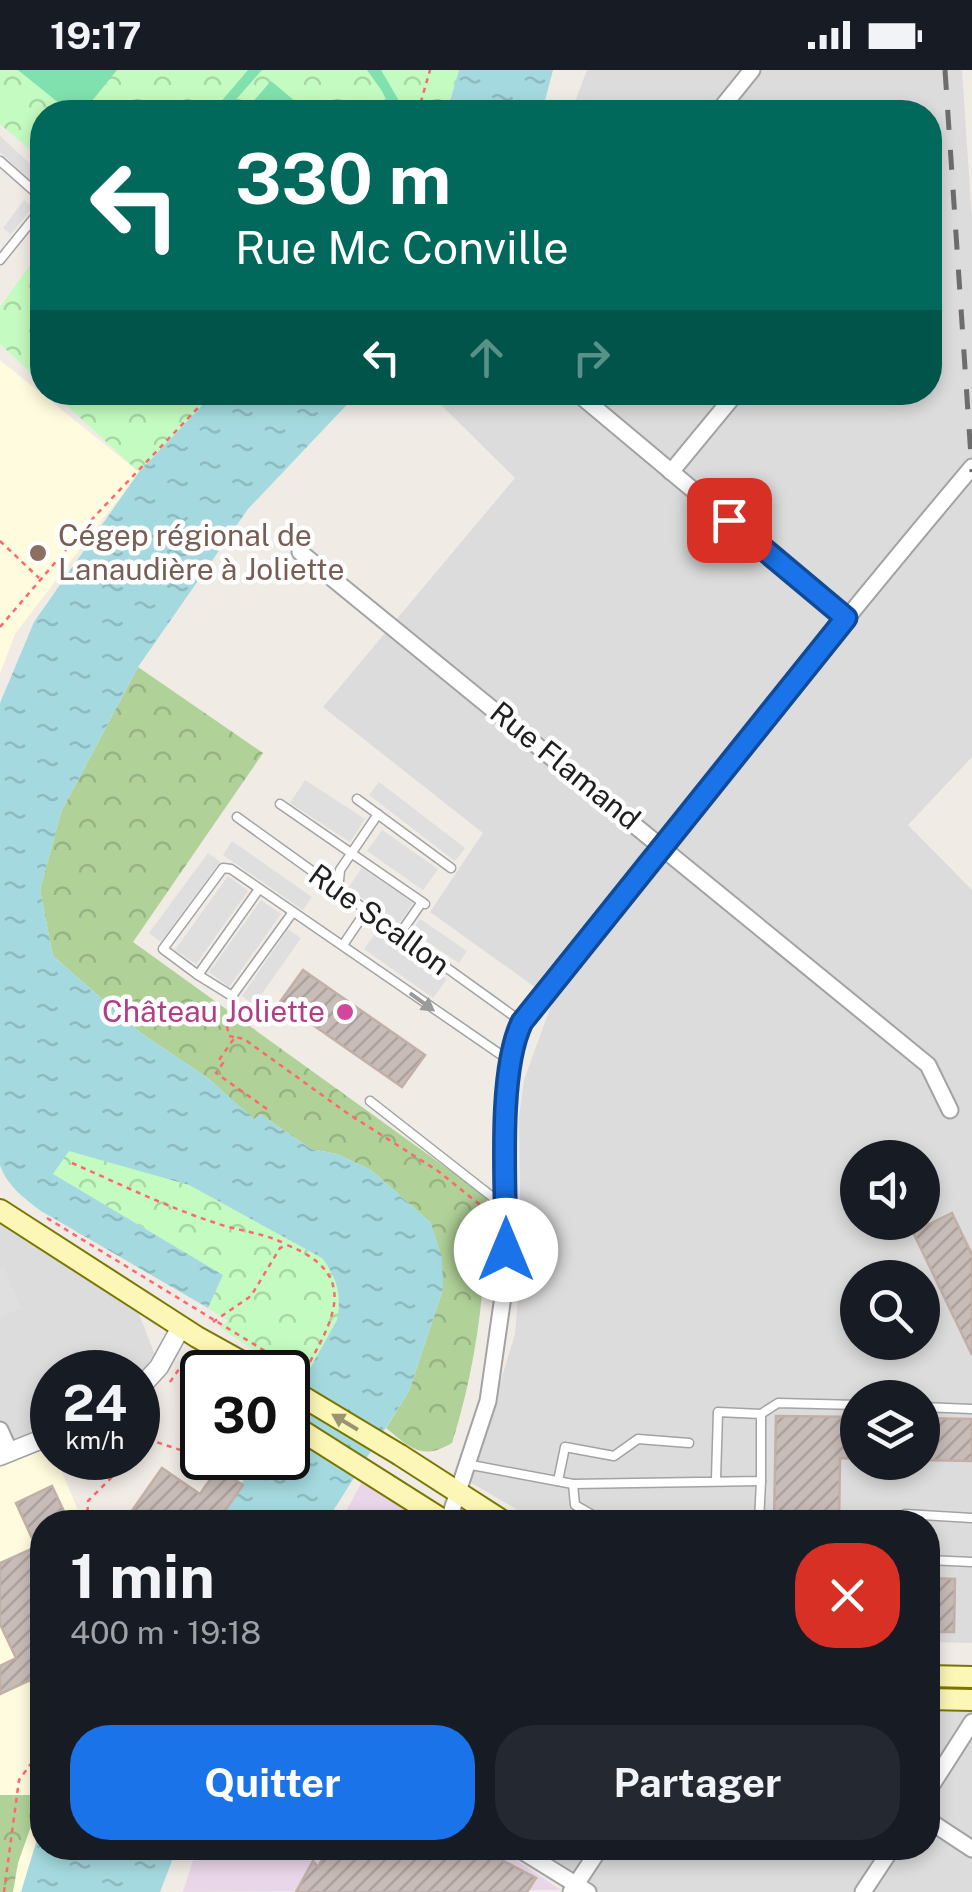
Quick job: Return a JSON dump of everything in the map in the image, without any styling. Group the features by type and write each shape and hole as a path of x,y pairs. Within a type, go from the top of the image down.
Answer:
{"main road":[{"path":"0,1210 221,1350"},
{"path":"189,1332 208,1350"},
{"path":"310,1395 485,1510"},
{"path":"310,1435 429,1510"},
{"path":"940,1676 972,1677"},
{"path":"940,1699 972,1700"}],"street":[{"path":"728,100 752,70"},
{"path":"591,405 846,618"},
{"path":"671,472 726,405"},
{"path":"451,1510 488,1401 506,1275 512,1042 522,1022 972,467"},
{"name":"Rue Flamand","path":"300,552 928,1065 950,1110"},
{"path":"160,1366 189,1332"},
{"path":"0,1430 5,1454 30,1443"},
{"path":"940,1773 972,1722"},
{"path":"940,1828 972,1849"},
{"path":"534,1860 578,1890 594,1860"},
{"path":"864,1892 884,1860"}],"lane":[{"path":"0,161 30,187"},
{"path":"1,256 30,222"},
{"path":"357,800 451,868"},
{"path":"280,804 424,903 400,935"},
{"path":"338,891 340,870 378,814"},
{"name":"Rue Scallon","path":"237,817 522,1022"},
{"path":"293,912 232,996 163,949 223,868 231,869 510,1061"},
{"path":"198,974 259,889"},
{"path":"342,945 366,912"},
{"path":"370,1101 506,1207"},
{"path":"716,1479 718,1412 761,1414 778,1403 840,1405"},
{"path":"940,1408 972,1409"},
{"path":"760,1510 761,1414"},
{"path":"558,1481 564,1447 614,1456 638,1439 689,1442"},
{"path":"466,1464 574,1484 761,1480"},
{"path":"574,1484 575,1505 584,1510"},
{"path":"940,1516 972,1518"},
{"path":"940,1561 972,1562"}],"path":[{"path":"421,100 430,70"},
{"path":"0,626 95,516 202,405"},
{"path":"0,541 41,580"},
{"path":"232,996 226,1004 238,1012 228,1026 229,1036 244,1039 346,1113 438,1171 506,1226"},
{"path":"235,1037 219,1060 223,1063 216,1073 268,1108"},
{"path":"72,1162 228,1227 262,1233 320,1262 329,1274 336,1301 329,1328 310,1358"},
{"path":"34,1210 214,1320 252,1350"},
{"path":"214,1320 251,1296 280,1248 287,1245"},
{"path":"88,1510 88,1501 108,1480"},
{"path":"4,1892 19,1780 30,1765"}],"shaded area":[{"path":"587,70 962,70 972,220 972,757 908,825 972,890 972,1643 940,1642 940,1510 518,1510 470,1482 515,1334 521,1262 519,1117 524,1080 553,1000 430,912 483,833 323,707 515,478 441,405 942,405 942,100 576,100"},
{"path":"0,136 30,164 30,179 0,152"},
{"path":"24,200 30,205 30,211 11,234 3,228"},
{"name":"Cégep régional de Lanaudière à Joliette","path":"0,360 30,384 30,405 56,405 139,472 15,634 0,674"},
{"path":"305,780 365,819 350,842 290,803"},
{"path":"379,782 465,848 455,861 369,795"},
{"path":"382,830 438,869 423,890 367,851"},
{"path":"232,841 312,897 303,910 223,855"},
{"path":"208,853 220,862 161,942 149,933"},
{"path":"362,868 413,903 399,924 348,888"},
{"path":"228,876 248,891 196,964 175,950"},
{"path":"261,900 281,914 229,987 209,972"},
{"path":"420,919 467,951 459,963 412,931"},
{"path":"288,929 301,938 254,1005 242,996"},
{"path":"378,930 447,979 433,998 364,949"},
{"path":"0,1205 125,1278 153,1350 30,1350 30,1444 0,1456"},
{"path":"4,1267 21,1308 0,1317 0,1269"},
{"path":"30,1444 30,1480 65,1480 78,1510 30,1510 31,1860 21,1892 0,1892 0,1457"},
{"path":"362,1482 415,1510 347,1510"},
{"path":"940,1705 972,1708 972,1892 566,1892 568,1887 524,1860 940,1860"},
{"path":"193,1860 516,1860 561,1890 183,1892"}],"green space":[{"path":"0,70 459,70 450,100 30,100 30,150 0,124"},
{"path":"18,70 117,70 93,100 55,100"},
{"path":"248,70 262,70 236,100 222,100"},
{"path":"367,70 381,70 398,100 386,100"},
{"path":"271,81 294,100 254,100"},
{"path":"30,265 30,372 0,344 0,307"},
{"path":"66,405 203,405 139,472"},
{"path":"138,667 263,753 133,942 487,1197 485,1260 474,1352 452,1443 442,1448 417,1450 386,1428 409,1391 443,1289 431,1223 371,1170 337,1154 311,1149 260,1114 254,1120 209,1079 141,1033 53,956 40,890 61,812"},
{"path":"69,1150 189,1185 322,1258 337,1287 338,1320 310,1370 310,1350 254,1350 220,1328 228,1321 208,1308 223,1275 53,1174"},
{"path":"0,1795 30,1795 30,1829 13,1892 0,1892"}],"water":[{"path":"459,70 553,70 545,100 451,98"},
{"path":"203,405 347,405 248,509 138,667 61,812 40,890 53,956 141,1033 209,1079 254,1119 260,1114 311,1149 337,1154 371,1170 431,1223 442,1257 443,1289 409,1391 334,1510 225,1510 244,1480 310,1480 310,1368 337,1320 339,1303 337,1287 322,1258 189,1185 69,1151 53,1174 223,1275 208,1308 41,1211 12,1185 0,1165 0,703 34,622 139,472"},
{"path":"31,1860 172,1860 160,1892 21,1892"}],"building":[{"path":"303,970 425,1055 402,1087 280,1002"},
{"path":"952,1213 972,1255 972,1355 940,1288 940,1260 926,1260 917,1240 940,1240 940,1219"},
{"path":"776,1416 840,1417 839,1510 774,1510"},
{"path":"940,1418 972,1419 972,1461 940,1460"},
{"path":"162,1468 200,1494 210,1480 236,1480 243,1485 225,1510 132,1510 154,1480 160,1480"},
{"path":"52,1486 63,1510 30,1510 30,1534 16,1503"},
{"path":"30,1550 30,1680 0,1694 0,1666 16,1658 0,1624 0,1563"},
{"path":"940,1578 955,1579 954,1632 940,1632"},
{"path":"322,1860 502,1860 536,1878 527,1892 296,1892 313,1861 318,1867"}],"railway":[{"path":"945,70 972,472"}],"place":[{"name":"Cégep régional de Lanaudière à Joliette","path":"38,553"},
{"name":"Château Joliette","path":"345,1012"}],"route":[{"path":"506,1250 507,1076 512,1042 522,1022 846,618 729,520"}]}
